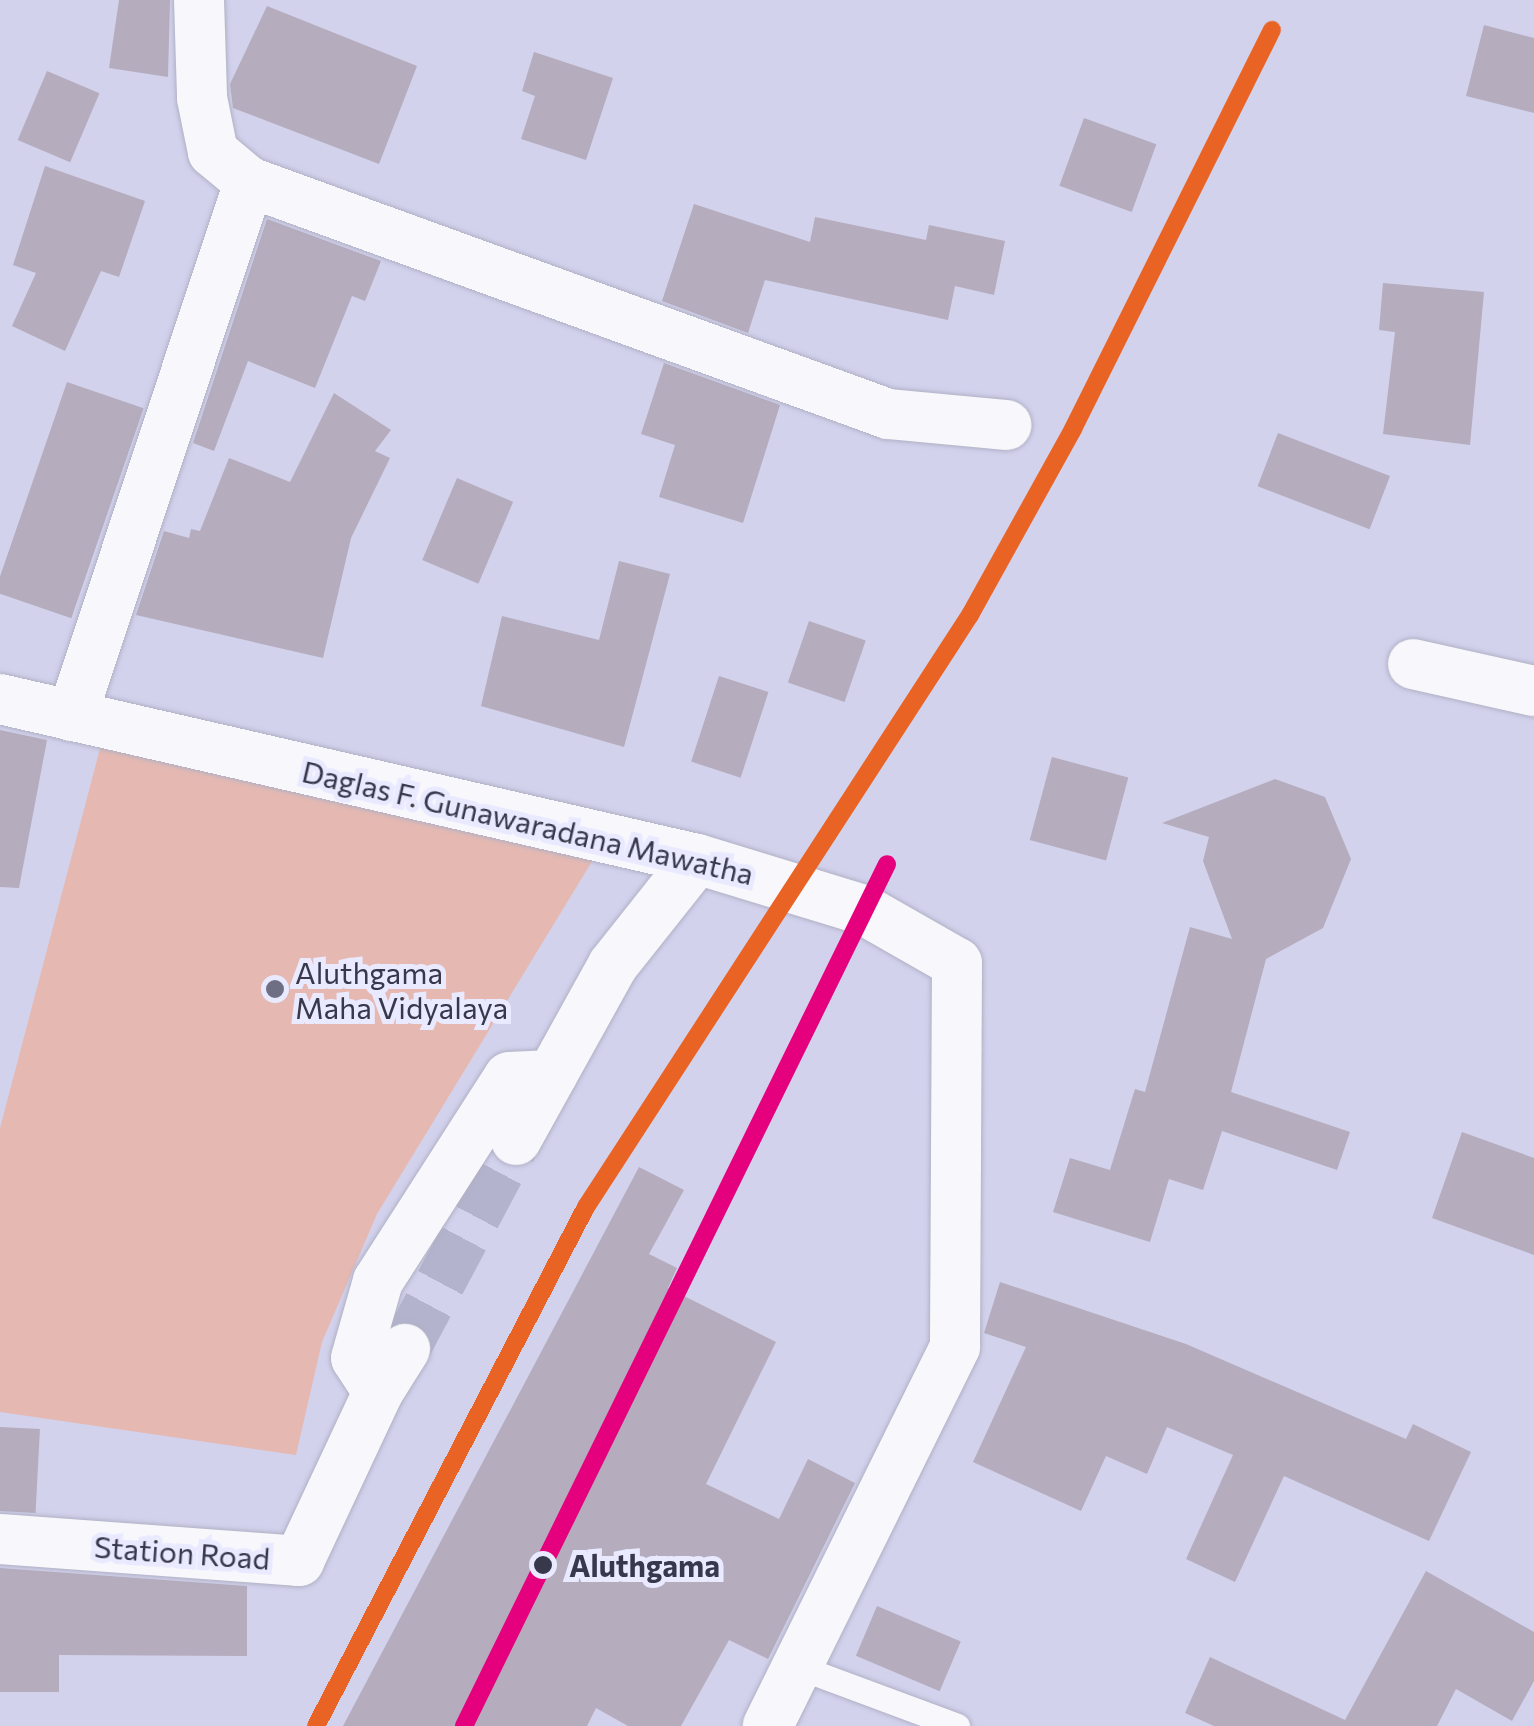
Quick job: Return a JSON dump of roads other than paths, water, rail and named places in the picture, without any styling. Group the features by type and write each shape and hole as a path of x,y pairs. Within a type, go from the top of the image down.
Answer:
{"street":[{"path":"199,0 202,98 213,152 249,182 888,414 1006,425"},
{"path":"72,716 249,182"},
{"path":"1413,664 1534,691"},
{"name":"Daglas F. Gunawaradana Mawatha","path":"0,700 698,859 864,910 958,963 955,1347 768,1726"},
{"path":"516,1140 613,965 698,859"},
{"path":"378,1392 356,1358 378,1281 509,1077 552,1075"},
{"name":"Station Road","path":"0,1539 299,1560 378,1392 405,1349"}],"lane":[{"path":"796,1666 957,1726"}],"tunnel":[{"path":"405,1349 516,1140"}],"railway":[{"path":"316,1726 586,1207 970,615 1073,429 1272,30"}],"place":[{"name":"Aluthgama Maha Vidyalaya","path":"275,989"},
{"name":"Aluthgama","path":"543,1565"}]}
